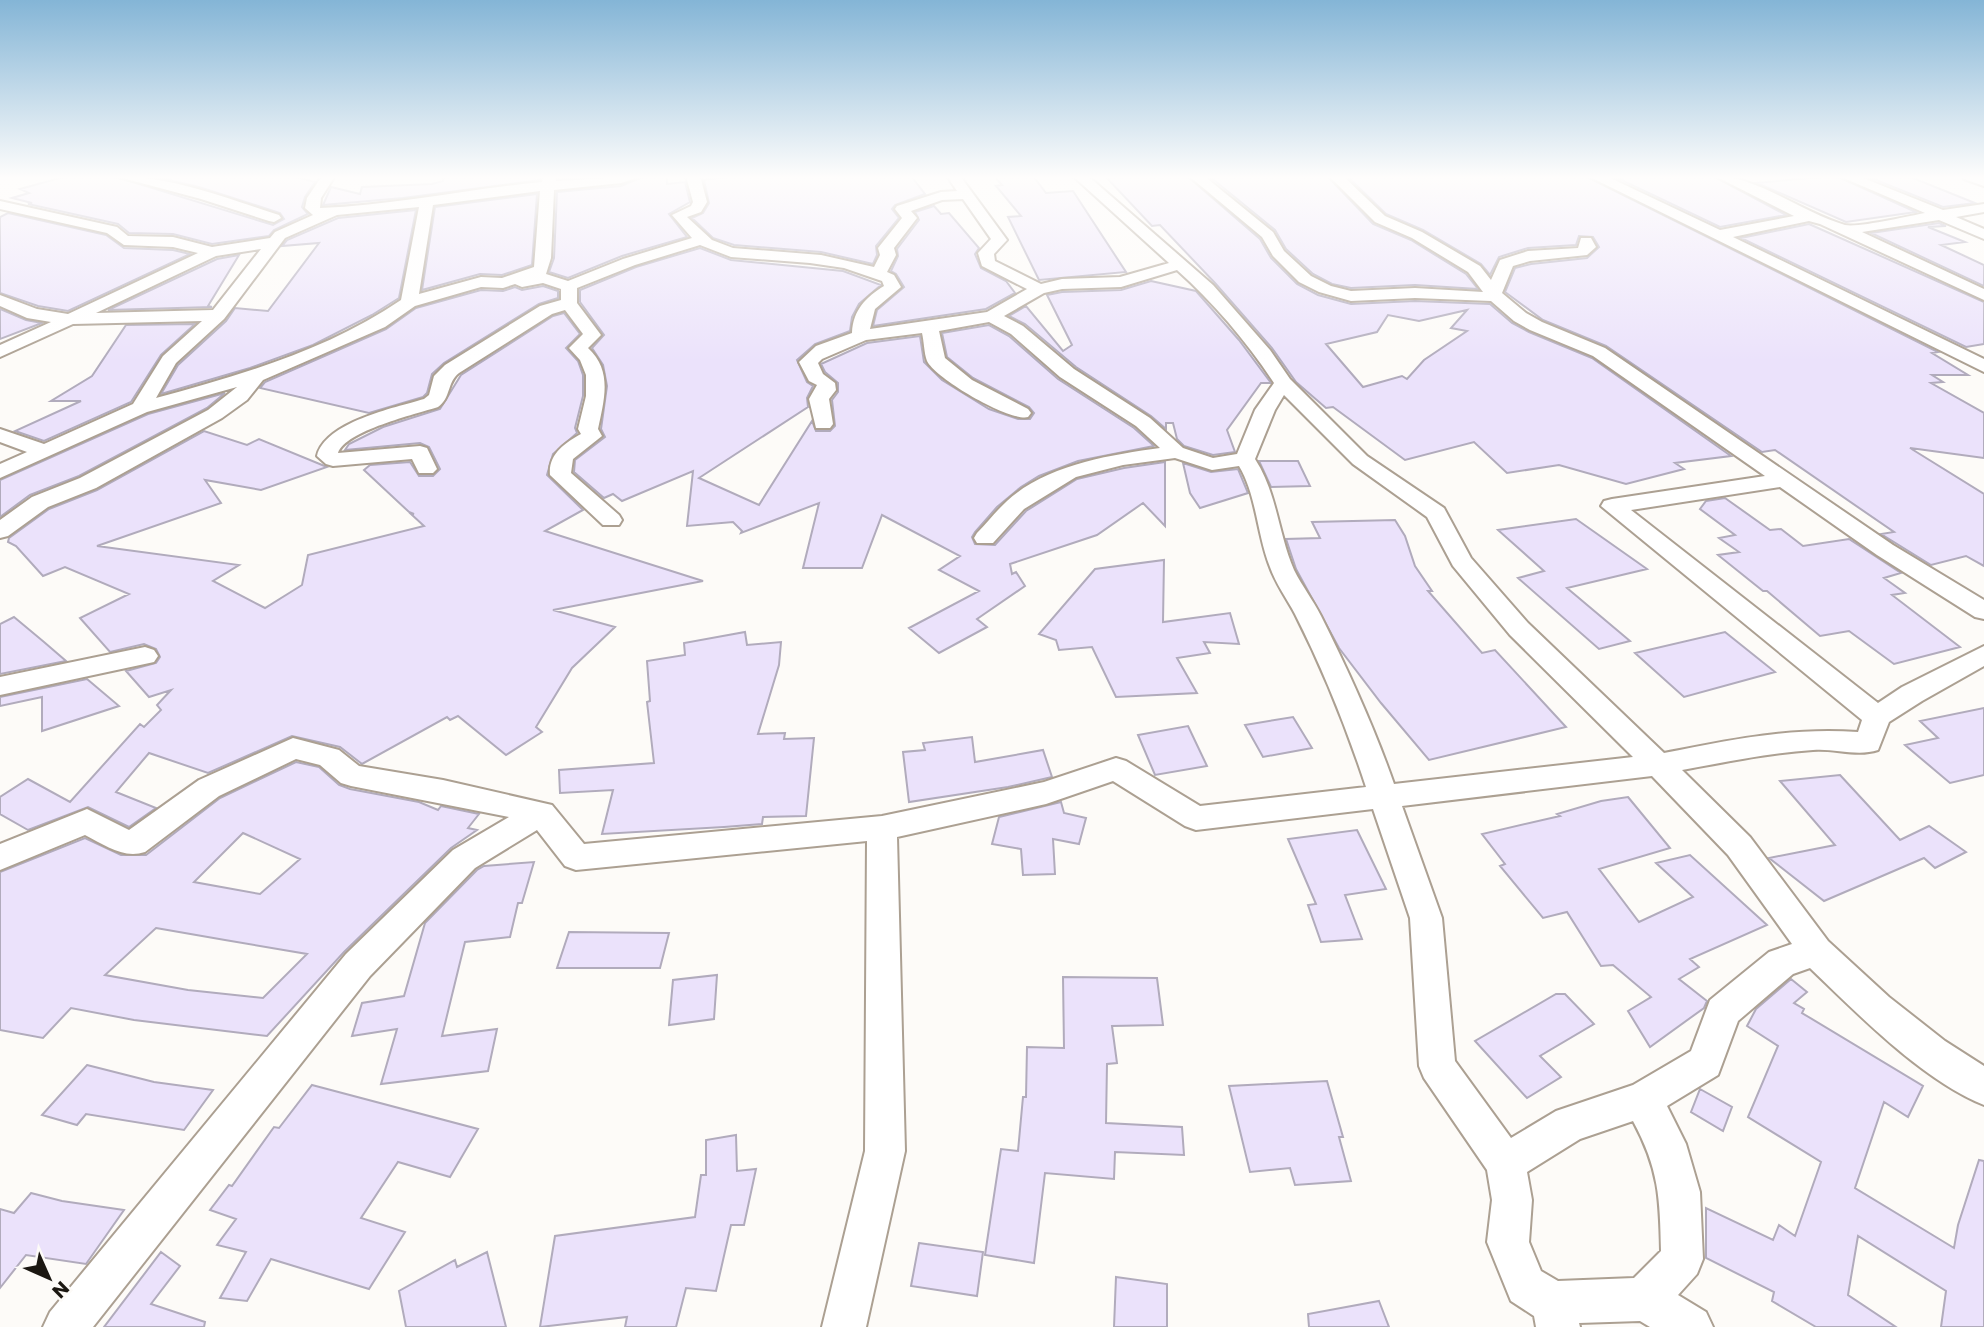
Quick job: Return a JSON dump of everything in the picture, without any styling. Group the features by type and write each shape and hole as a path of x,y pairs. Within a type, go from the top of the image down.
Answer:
{"street":[{"path":"122,238 173,242 212,252"},
{"path":"409,302 420,238"},
{"path":"503,283 541,270 544,238"},
{"path":"699,238 716,248 734,253 800,257 878,273 888,278 893,288 865,307 861,319 861,335"},
{"path":"878,273 888,255 887,248 895,238"},
{"path":"997,238 999,240 986,253 988,263 1039,289"},
{"path":"1148,238 1216,297 1264,354 1283,383 1360,460 1436,513 1461,561 1519,629 1739,846 1816,951 1876,1008 1932,1053 1984,1087"},
{"path":"1270,238 1278,253 1305,279 1325,289 1351,296 1415,293 1485,297 1493,294 1506,263 1528,256 1582,252 1588,247 1586,241"},
{"path":"1422,238 1474,269 1493,294 1536,326 1599,352 1885,550 1984,611"},
{"path":"1724,238 1984,366"},
{"path":"1857,238 1984,295"},
{"path":"0,352 212,252 277,239"},
{"path":"140,408 169,360 218,315 277,239"},
{"path":"426,469 420,452 333,460 327,456 327,451 335,441 358,430 438,398 443,376 569,294 629,262 701,240"},
{"path":"823,424 819,399 826,390 825,383 816,377 808,362 822,348 861,335 992,316 1039,289 1062,284 1121,282 1178,265"},
{"path":"0,472 140,408 258,376 379,323 409,302 481,282 503,283 544,278 569,294 592,334 579,348 591,358 597,378 588,429 592,436 568,453 559,467 561,475 611,520"},
{"path":"0,300 33,314 70,319 218,315"},
{"path":"992,316 1017,330 1067,373 1143,422 1176,452 1212,464 1245,459"},
{"path":"930,327 936,360 941,365 965,384 1021,413"},
{"path":"0,531 40,502 88,483 215,414 240,397 258,376"},
{"path":"1245,459 1265,410 1283,383"},
{"path":"0,435 43,451"},
{"path":"985,538 1016,504 1069,472 1123,458 1176,452"},
{"path":"1245,459 1258,480 1271,538 1283,571 1325,653 1369,753 1426,918 1437,1066 1504,1163 1512,1199 1508,1242 1526,1286 1556,1315 1644,1299 1682,1259 1680,1192 1667,1144 1642,1100"},
{"path":"1784,480 1612,506 1877,717"},
{"path":"0,857 87,821 123,841 134,843 209,788 293,748 330,757 351,775 443,791 541,813 576,857 882,828 1046,793 1116,769 1196,818 1656,765 1769,743 1817,739 1867,743 1877,717 1912,694 1984,655"},
{"path":"0,686 145,656"},
{"path":"65,1327 358,965 464,859 541,813"},
{"path":"844,1327 885,1151 882,828"},
{"path":"1504,1163 1570,1125 1642,1100 1705,1063 1723,1011 1781,963 1816,951"},
{"path":"1644,1299 1691,1327"}],"building":[{"path":"0,238 110,238 124,248 173,250 190,254 68,311 38,306 0,293"},
{"path":"188,238 255,238 212,244"},
{"path":"411,238 399,298 313,345 250,368 161,394 178,365 226,321 235,308 268,311 319,243 282,246 287,240"},
{"path":"430,238 534,238 532,265 502,275 480,274 422,290"},
{"path":"555,238 684,238 622,256 568,278 549,272 554,258"},
{"path":"713,238 883,238 876,246 877,255 873,264 821,252 734,245"},
{"path":"905,238 970,238 979,248 975,254 981,268 1006,281 1015,293 986,309 873,326 877,310 904,287 891,271 898,256 897,249"},
{"path":"1018,238 1104,238 1126,272 1039,280"},
{"path":"1172,238 1259,238 1271,258 1297,284 1318,295 1351,304 1415,301 1490,304 1512,323 1529,332 1592,358 1731,456 1675,463 1684,469 1626,484 1559,465 1507,473 1474,442 1405,460 1333,407 1326,408 1296,382 1272,348","holes":["1467,310 1451,328 1467,331 1424,360 1407,379 1402,376 1363,387 1326,344 1377,332 1388,315 1419,321"]},
{"path":"1280,238 1406,238 1466,274 1478,289 1415,285 1351,288 1332,284 1313,274 1286,249"},
{"path":"1437,238 1578,238 1576,245 1528,248 1499,257 1490,275 1481,264"},
{"path":"1594,238 1709,238 1938,352 1932,353 1968,375 1932,375 1943,382 1931,383 1984,413 1984,458 1910,448 1984,494 1984,566 1966,556 1931,565 1881,534 1894,532 1775,450 1762,452 1606,346 1543,320 1505,292 1515,268 1587,258 1599,247"},
{"path":"1741,238 1840,238 1984,302 1984,344 1966,347"},
{"path":"1882,238 1955,238 1965,242 1941,245 1984,265 1984,286"},
{"path":"700,248 731,260 843,271 881,285 859,304 852,317 850,331 815,344 797,360 807,382 813,386 807,398 808,407 699,478 759,505 812,421 816,431 830,431 835,426 832,400 838,392 838,383 825,372 821,364 867,343 920,336 924,362 942,380 989,409 1018,419 1030,419 1034,413 1029,407 973,378 947,357 942,333 989,325 1009,336 1058,379 1134,428 1154,446 1078,461 1039,476 997,507 972,537 975,544 995,545 1026,511 1077,479 1165,462 1165,526 1143,503 1097,535 1010,564 1012,574 1016,572 1025,586 977,619 987,627 939,653 909,628 979,591 939,570 960,556 882,515 862,568 803,568 819,503 741,533 733,522 687,526 693,471 622,501 613,494 604,498 574,472 575,460 605,437 601,429 607,386 603,365 592,348 604,335 580,302 580,290 636,267"},
{"path":"239,255 208,306 212,307 108,310 217,259"},
{"path":"1151,281 1196,291 1239,340 1271,383 1261,383 1227,430 1235,452 1213,455 1184,446 1177,439 1173,423 1166,423 1166,429 1151,416 1076,367 1025,324 1009,316 1026,306 1063,351 1072,345 1047,295 1121,290"},
{"path":"543,286 558,291 558,298 539,304 444,363 432,374 427,393 423,397 369,413 260,388 265,382 386,329 416,308 481,290 503,291 515,287 522,290"},
{"path":"0,309 26,320 42,323 0,339"},
{"path":"564,313 580,334 566,348 578,361 583,375 583,396 575,428 577,433 553,454 547,475 583,510 545,531 703,581 553,610 615,627 572,668 536,727 542,732 506,755 458,716 450,720 447,717 362,764 340,747 292,736 208,773 149,753 116,792 156,808 129,827 88,807 28,830 0,814 0,797 28,779 70,802 140,724 144,727 161,710 157,705 171,690 149,697 126,671 156,663 160,657 156,649 144,644 110,652 80,618 129,594 65,567 43,576 16,546 8,542 9,538 49,509 97,490 204,431 247,445 259,439 327,467 261,490 205,480 221,503 97,546 239,565 213,581 265,608 302,585 308,555 424,526 364,470 370,465 410,462 419,476 433,476 440,469 429,447 420,443 345,450 349,444 383,427 440,409 461,375 553,316"},
{"path":"195,324 161,355 131,402 44,441 15,431 81,401 51,401 92,376 126,325"},
{"path":"225,393 207,408 79,476 30,495 0,517 0,480 148,414"},
{"path":"1259,461 1298,461 1310,486 1271,487"},
{"path":"1183,463 1211,472 1238,469 1248,493 1200,508 1190,493"},
{"path":"1725,498 1770,530 1781,529 1803,546 1849,539 1901,573 1884,578 1905,593 1892,595 1960,647 1894,664 1849,631 1820,636 1767,591 1763,591 1718,555 1739,552 1719,538 1735,535 1700,509 1706,501"},
{"path":"1576,519 1647,569 1567,588 1630,641 1599,649 1518,578 1544,571 1498,530"},
{"path":"1395,520 1405,536 1415,566 1432,591 1428,591 1482,653 1495,650 1566,727 1429,760 1381,703 1339,648 1296,569 1286,539 1320,538 1312,522"},
{"path":"1164,560 1163,622 1230,613 1239,644 1204,642 1210,653 1177,658 1197,693 1116,697 1092,647 1059,650 1056,640 1039,634 1095,569"},
{"path":"14,617 66,661 0,674 0,624"},
{"path":"745,632 747,645 781,642 779,665 758,734 785,733 784,739 814,738 806,816 763,817 762,824 602,834 613,790 560,793 559,770 654,763 647,702 650,701 647,661 685,655 684,643"},
{"path":"1725,632 1775,672 1684,697 1635,653"},
{"path":"87,679 119,706 42,731 42,697 0,706 0,697"},
{"path":"1984,708 1984,775 1950,783 1905,745 1938,738 1920,721"},
{"path":"1293,717 1312,748 1263,757 1245,725"},
{"path":"1188,726 1207,766 1155,775 1138,735"},
{"path":"972,737 975,762 1043,750 1052,777 1008,787 909,802 903,752 925,750 923,743"},
{"path":"296,762 319,767 339,785 350,789 419,802 438,810 441,806 479,814 468,828 477,830 451,848 344,952 267,1036 134,1020 71,1008 43,1038 0,1030 0,872 85,838 121,855 146,855 220,798","holes":["243,833 300,859 260,894 194,882","156,928 225,940 307,954 263,998 188,990 105,975"]},
{"path":"1840,775 1900,840 1929,826 1966,852 1935,868 1924,858 1824,901 1769,858 1835,845 1780,781"},
{"path":"1628,797 1670,848 1599,869 1639,922 1693,897 1656,863 1690,855 1767,925 1690,959 1699,967 1679,979 1707,1001 1704,1008 1650,1047 1628,1011 1651,997 1613,965 1601,966 1567,912 1543,918 1500,866 1505,864 1482,834 1560,816 1557,814 1601,801"},
{"path":"1061,802 1064,813 1086,818 1079,844 1053,839 1055,874 1023,875 1021,849 992,844 999,817"},
{"path":"1357,830 1386,889 1345,895 1362,939 1321,942 1308,905 1316,904 1288,839"},
{"path":"534,862 522,903 518,903 510,937 465,942 442,1036 497,1029 488,1071 381,1084 397,1029 352,1036 362,1003 404,996 425,923 477,870 484,866"},
{"path":"569,932 669,933 660,968 557,968"},
{"path":"717,975 714,1019 669,1025 673,980"},
{"path":"1063,977 1157,978 1163,1025 1112,1026 1117,1063 1107,1064 1106,1123 1182,1127 1184,1155 1115,1152 1114,1179 1045,1173 1034,1263 985,1255 1001,1149 1018,1151 1023,1097 1026,1097 1027,1047 1064,1048"},
{"path":"1791,979 1807,992 1794,1003 1804,1009 1802,1013 1923,1086 1908,1117 1884,1102 1855,1188 1954,1248 1958,1225 1979,1160 1984,1161 1984,1327 1941,1327 1946,1291 1858,1236 1848,1295 1896,1327 1816,1327 1772,1301 1774,1292 1706,1258 1706,1208 1773,1240 1779,1225 1795,1236 1821,1162 1748,1117 1778,1046 1747,1026 1756,1009"},
{"path":"1556,994 1565,994 1594,1024 1540,1056 1561,1077 1527,1098 1475,1041"},
{"path":"87,1065 154,1082 213,1090 184,1130 86,1114 77,1125 42,1115"},
{"path":"1327,1081 1343,1137 1339,1137 1351,1181 1295,1185 1290,1168 1250,1172 1229,1086"},
{"path":"312,1085 478,1129 450,1177 398,1162 361,1218 405,1232 369,1289 271,1259 247,1301 220,1298 246,1252 217,1245 236,1219 210,1210 229,1185 232,1186 274,1127 279,1128"},
{"path":"1700,1089 1732,1107 1723,1131 1691,1112"},
{"path":"736,1135 737,1171 756,1169 744,1225 731,1225 716,1291 686,1288 676,1327 625,1327 627,1317 540,1327 555,1236 695,1217 701,1175 706,1175 706,1140"},
{"path":"31,1193 62,1201 124,1210 86,1264 26,1255 0,1288 0,1209 14,1213"},
{"path":"919,1243 983,1252 977,1296 911,1286"},
{"path":"161,1252 180,1266 151,1304 205,1322 204,1327 104,1327"},
{"path":"487,1252 506,1327 406,1327 399,1291 455,1260 457,1267"},
{"path":"1116,1277 1167,1284 1167,1327 1114,1327"},
{"path":"1379,1301 1389,1327 1309,1327 1308,1314"}]}
